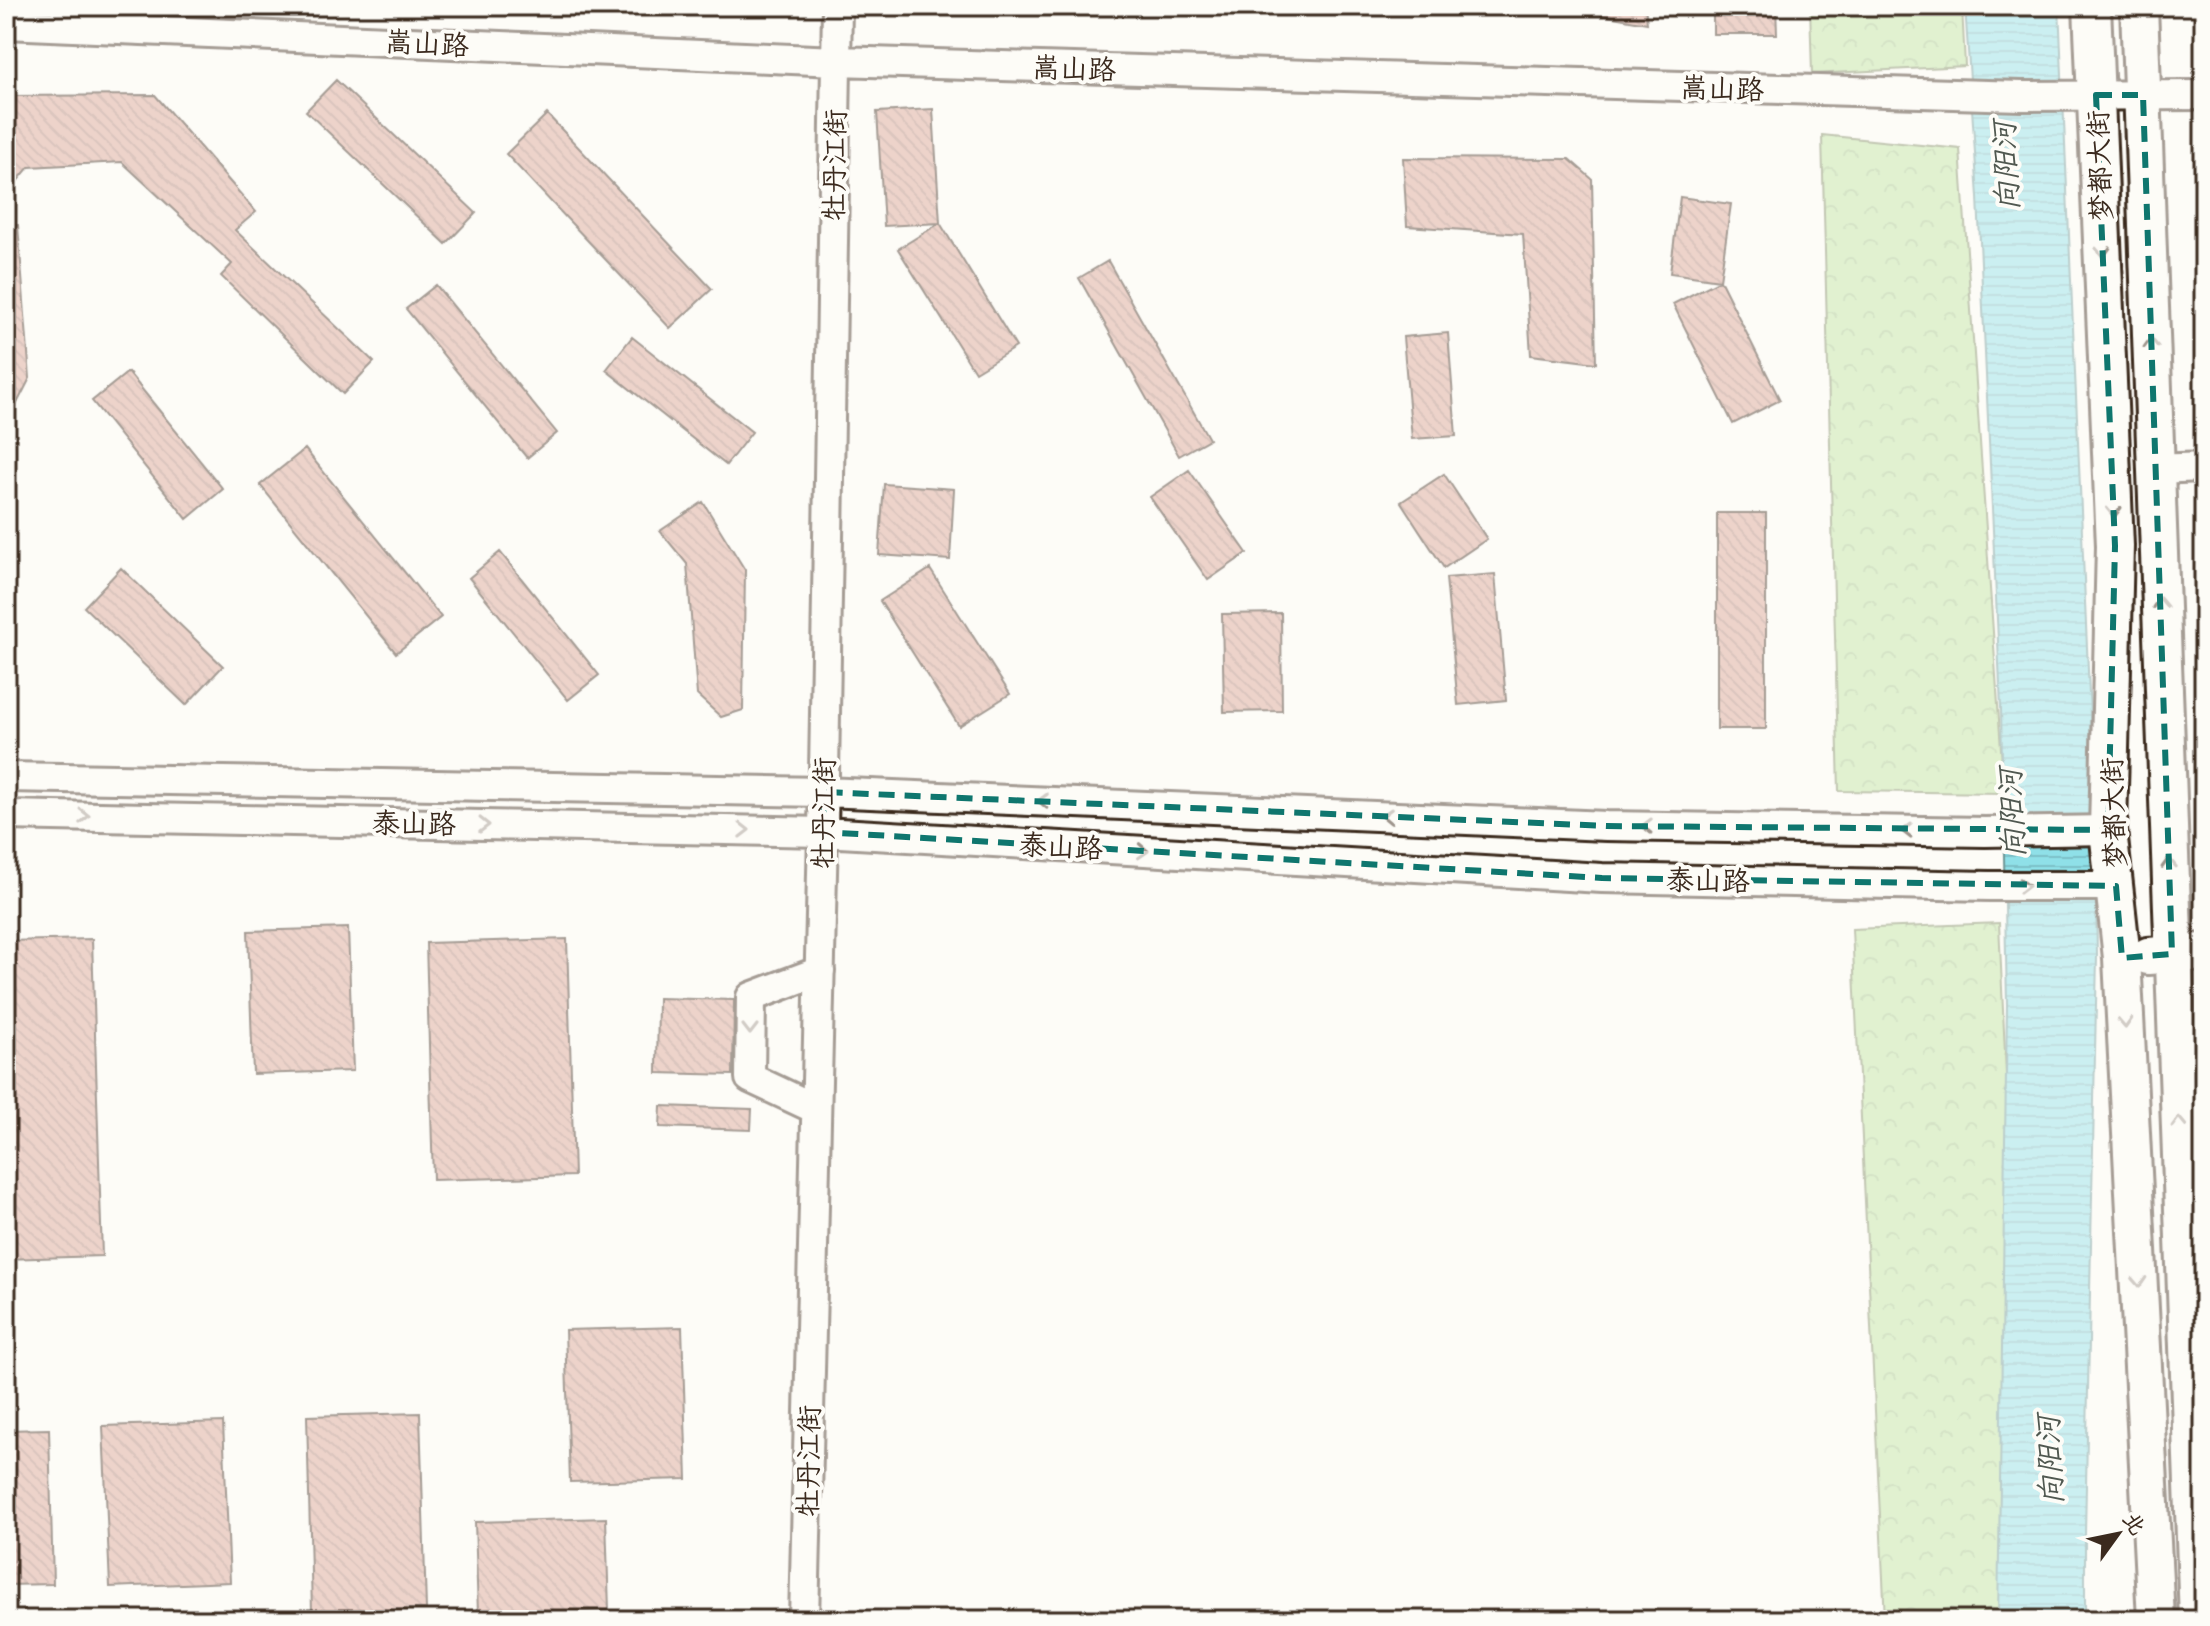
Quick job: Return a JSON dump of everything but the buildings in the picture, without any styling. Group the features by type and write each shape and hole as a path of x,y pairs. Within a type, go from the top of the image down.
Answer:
{"main road":[{"name":"梦都大街","path":"2092,6 2115,546 2108,830 2122,958 2156,1620"},
{"name":"梦都大街","path":"2139,6 2155,469 2188,953 2198,1620"},
{"path":"2122,958 2188,953"}],"street":[{"name":"牡丹江街","path":"804,1620 824,792 837,6"},
{"name":"嵩山路","path":"6,24 836,61 2021,96 2204,95"},
{"path":"2155,469 2204,467"},
{"name":"泰山路","path":"6,777 824,792 1606,826 1985,832 2108,830"},
{"name":"泰山路","path":"6,815 823,832 1602,878 2116,886"},
{"path":"816,1109 750,1078 751,997 820,971"}],"highlighted area":[{"path":"2096,95 2143,95 2172,954 2122,958 2116,886 1602,878 823,832 824,792 1606,826 2108,830 2115,546"}],"green space":[{"path":"1810,6 1962,6 1965,66 1812,74"},
{"path":"1822,135 1960,149 2004,793 1839,791"},
{"path":"1999,923 2031,1620 1885,1620 1852,929"}],"water":[{"name":"向阳河","path":"1965,6 2059,6 2095,831 2097,956 2085,1620 1998,1620 2007,1004 2001,708 1978,197"}]}
